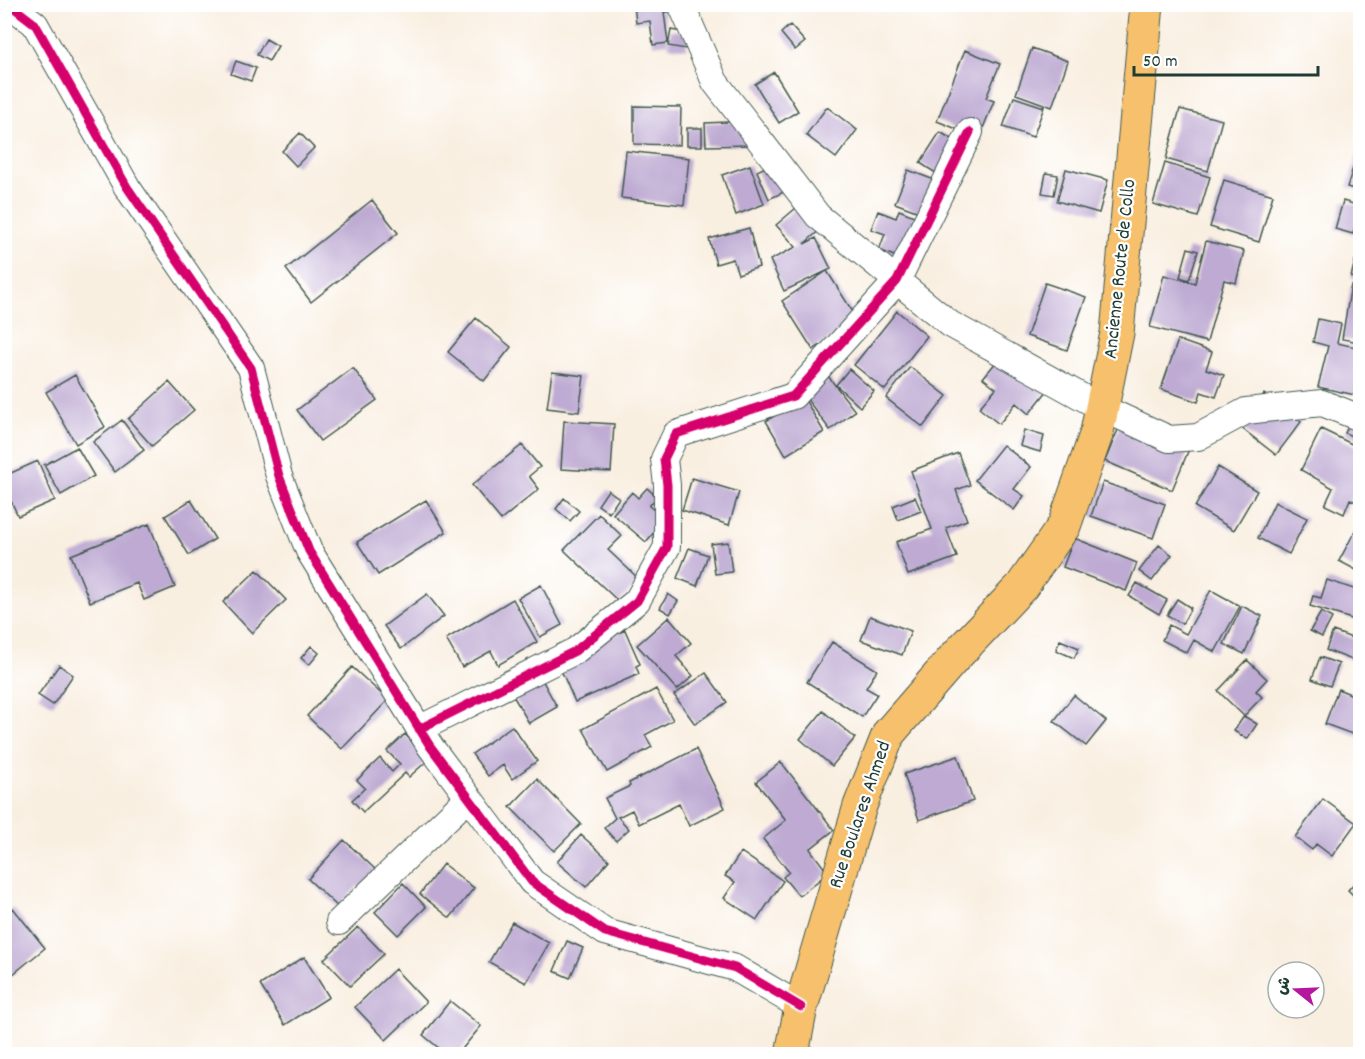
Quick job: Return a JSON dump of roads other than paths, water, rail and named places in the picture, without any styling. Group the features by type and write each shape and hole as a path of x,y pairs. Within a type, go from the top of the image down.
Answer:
{"main road":[{"name":"Ancienne Route de Collo","path":"1064,526 1097,432 1117,333 1147,4"},
{"name":"Rue Boulares Ahmed","path":"792,1054 801,1007 860,806 889,733 954,658 1022,586 1064,526"}],"street":[{"path":"9,4 35,24 127,187 251,368 279,476 309,551 419,729 532,882 605,932 735,968 801,1007"},
{"path":"681,4 715,82 818,216 950,324 1102,408 1169,438 1198,437 1246,411 1322,403 1360,418"},
{"path":"419,729 575,651 637,601 667,547 667,485 664,459 676,434 794,396 897,281 970,132"},
{"path":"339,921 468,798"}]}
